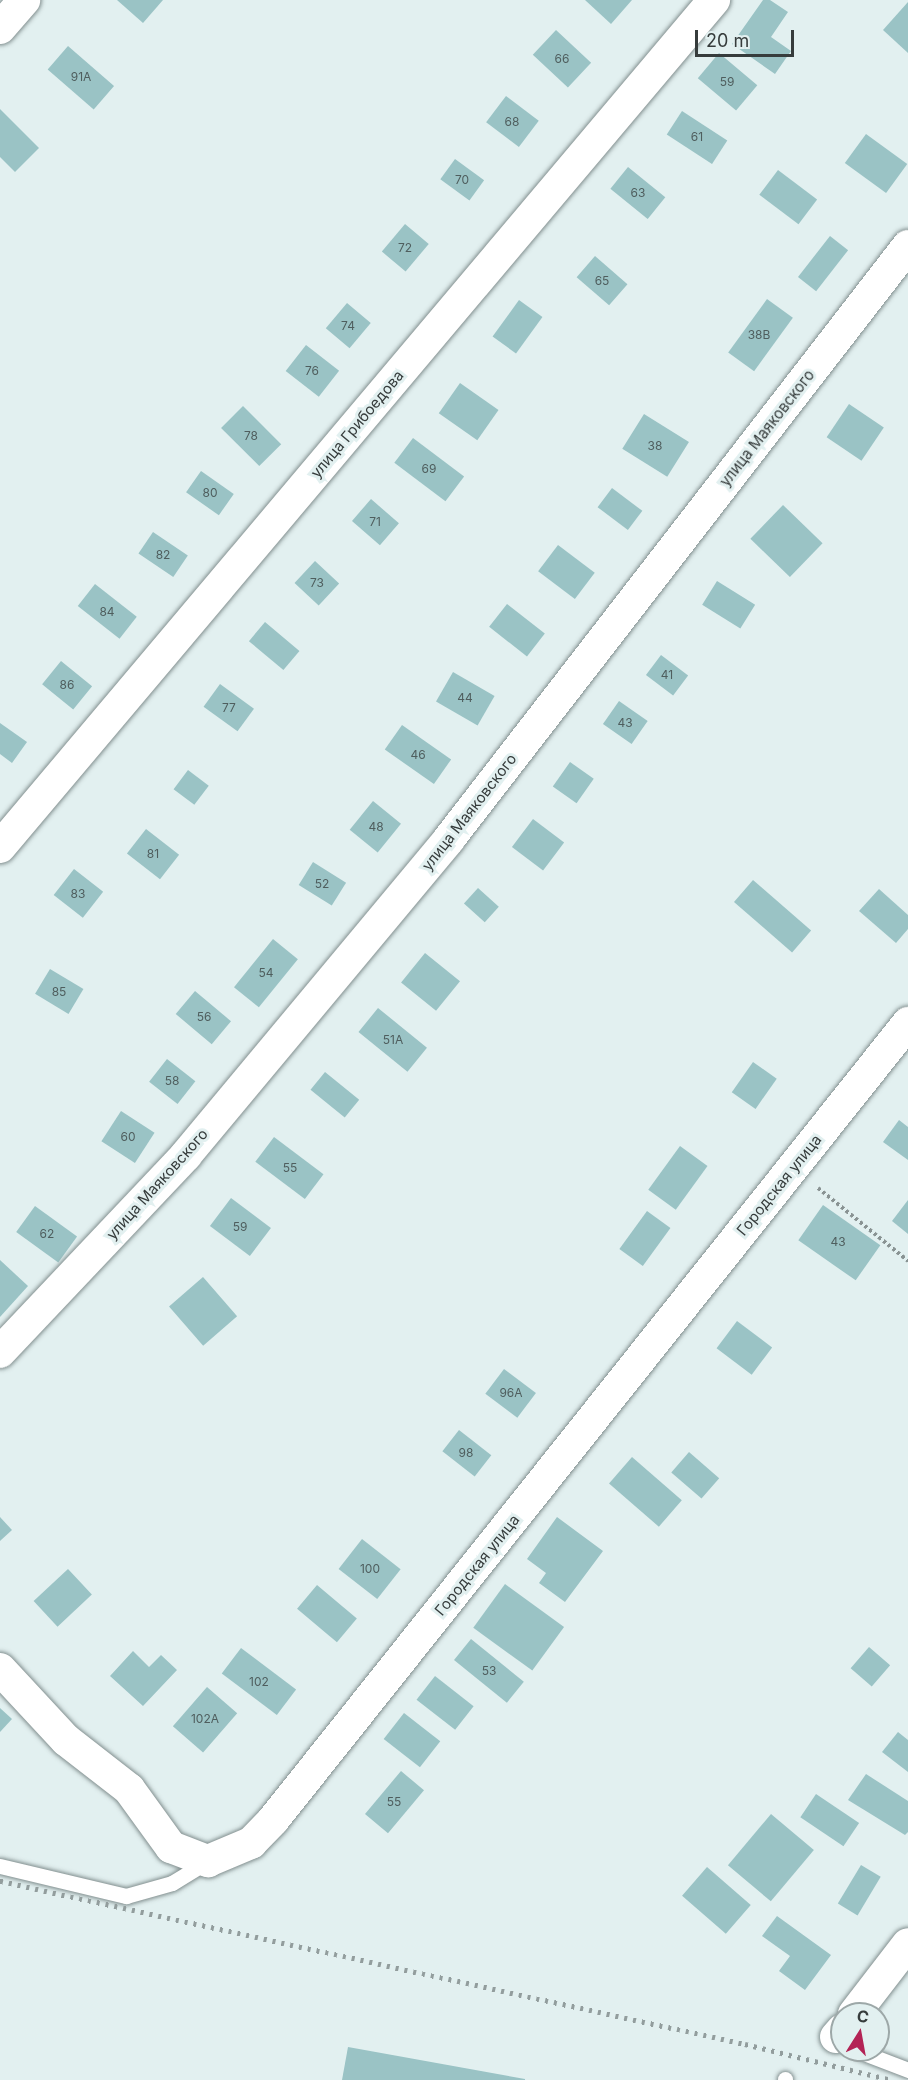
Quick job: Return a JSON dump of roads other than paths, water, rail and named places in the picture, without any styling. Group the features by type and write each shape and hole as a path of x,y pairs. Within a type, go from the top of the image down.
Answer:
{"street":[{"path":"0,28 24,0"},
{"name":"улица Грибоедова","path":"0,847 714,0"},
{"name":"улица Маяковского","path":"0,1352 186,1155 449,839 908,246"},
{"name":"Городская улица","path":"208,1861 251,1843 274,1819 908,1023"},
{"path":"0,1669 66,1740 129,1789 171,1847 208,1861"},
{"path":"868,2002 908,1944"}],"lane":[{"path":"0,1866 126,1896 172,1883 208,1861"},
{"path":"890,2060 908,2070"}],"railway":[{"path":"0,1881 745,2044 892,2080"}]}
